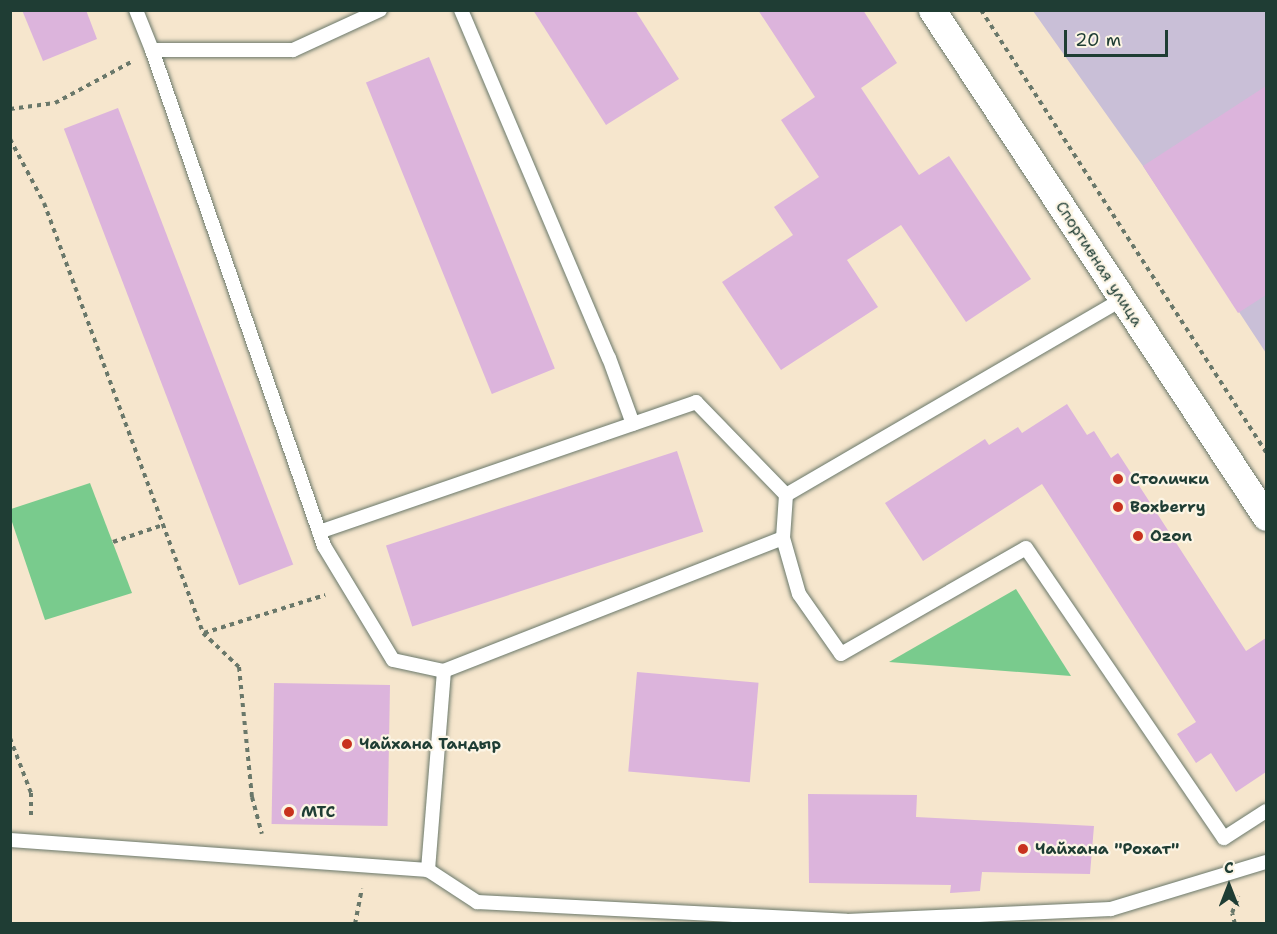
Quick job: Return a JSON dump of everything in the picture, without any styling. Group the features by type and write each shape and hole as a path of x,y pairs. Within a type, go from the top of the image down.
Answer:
{"street":[{"name":"Спортивная улица","path":"932,10 1266,517"}],"lane":[{"path":"136,10 152,50 319,532 393,660 444,671 783,538"},
{"path":"152,50 293,50 380,10"},
{"path":"461,10 609,358 633,424"},
{"path":"786,495 1123,299"},
{"path":"319,532 696,402 786,495 783,538 800,594 841,654 1026,548 1224,838 1266,811"},
{"path":"428,870 444,671"},
{"path":"10,840 428,870 477,902 847,921 1111,909 1266,862"}],"path":[{"path":"981,10 1266,452"},
{"path":"10,109 55,103 152,50"},
{"path":"10,139 44,203 203,633 239,667 252,797 268,858"},
{"path":"113,542 163,525"},
{"path":"203,633 349,587"},
{"path":"10,738 31,793 30,842"},
{"path":"355,924 367,866"}],"shaded area":[{"path":"1033,11 1266,11 1266,353 1143,166"}],"green space":[{"path":"90,483 132,593 45,620 11,519 11,509"},
{"path":"1016,589 1071,676 889,662"}],"building":[{"path":"22,10 86,10 97,39 43,61"},
{"path":"533,10 635,10 679,79 606,125"},
{"path":"758,10 863,10 897,63 861,88 919,175 949,156 1031,279 966,322 901,225 847,260 878,307 781,370 722,282 793,235 774,207 819,177 781,120 815,97"},
{"path":"429,57 555,369 492,394 366,82"},
{"path":"1266,86 1266,295 1238,313 1143,166"},
{"path":"118,108 293,565 239,585 64,129"},
{"path":"1067,404 1087,435 1094,431 1111,458 1118,453 1246,651 1266,638 1266,772 1236,792 1211,753 1196,763 1177,734 1196,722 1042,484 923,561 885,503 985,439 989,445 1018,427 1022,433"},
{"path":"677,451 703,532 412,626 386,546"},
{"path":"637,672 759,683 750,782 628,772"},
{"path":"274,683 390,685 388,826 272,824"},
{"path":"808,794 917,795 916,817 1094,826 1090,874 982,872 980,891 950,893 951,885 809,883"}],"place":[{"name":"Столички","path":"1118,479"},
{"name":"Boxberry","path":"1118,507"},
{"name":"Ozon","path":"1138,536"},
{"name":"Чайхана Тандыр","path":"347,744"},
{"name":"МТС","path":"289,812"},
{"name":"Чайхана \"Рохат\"","path":"1023,849"}]}
